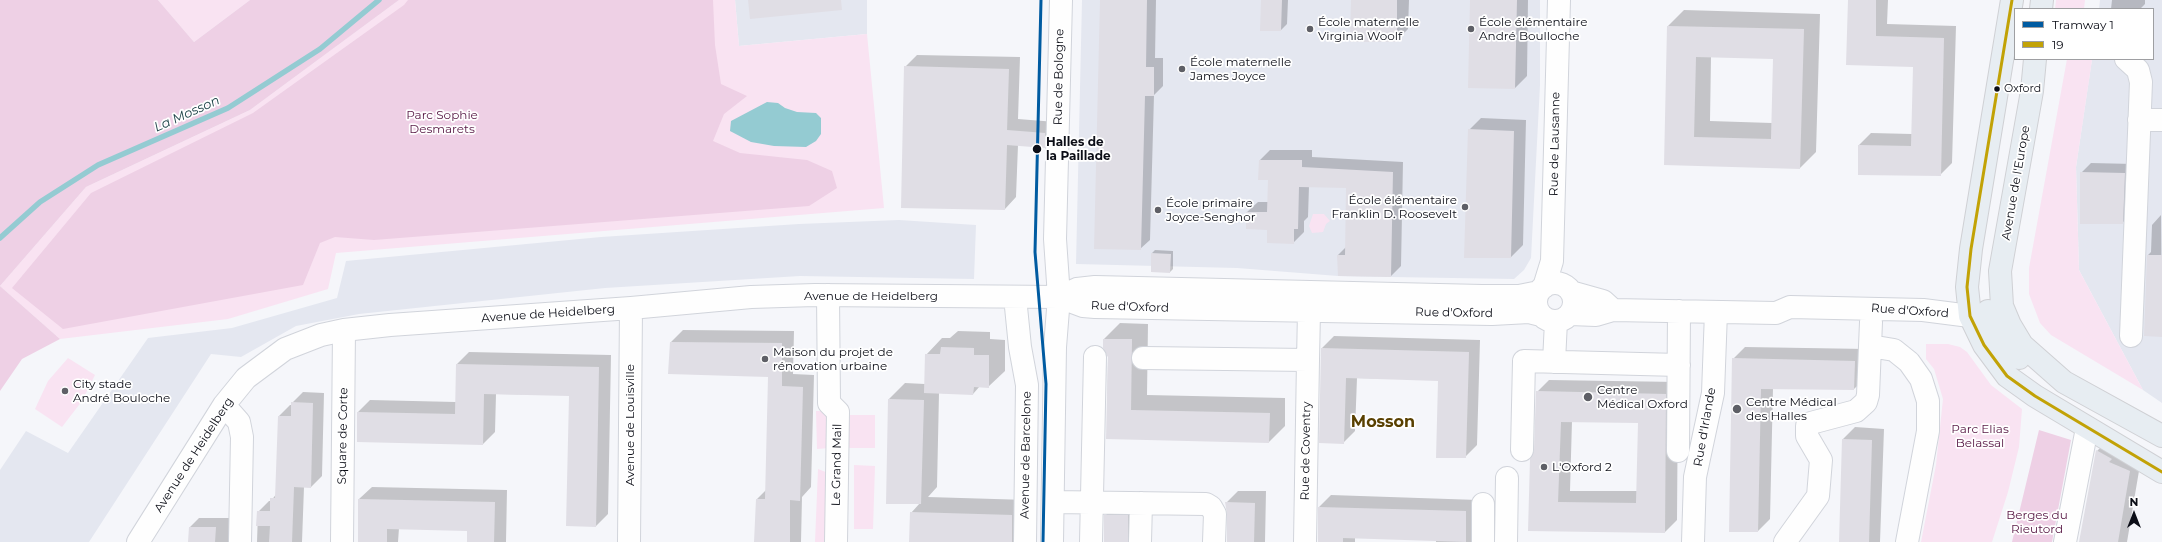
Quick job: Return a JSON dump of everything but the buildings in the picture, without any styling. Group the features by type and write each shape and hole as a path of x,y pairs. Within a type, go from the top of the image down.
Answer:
{"main road":[{"path":"2012,0 1971,249 1967,287 1987,311 2010,325 2022,345 2064,382 2162,436"},
{"name":"Avenue de l'Europe","path":"1987,311 2000,271 2032,91 2035,60"},
{"path":"1987,311 1984,345 2007,376 2035,396 2162,472"}],"street":[{"name":"Rue de Bologne","path":"1059,297 1056,240 1061,0"},
{"name":"Rue de Lausanne","path":"1542,289 1552,260 1559,0"},
{"path":"2127,60 2138,70 2141,82 2131,336"},
{"path":"2139,120 2162,120"},
{"name":"Rue d'Oxford","path":"1059,297 1077,289 1095,287 1519,296 1556,283 1567,287 1571,292 1603,301 1613,310"},
{"path":"1542,289 1536,304 1556,317"},
{"path":"1554,362 1556,317 1574,303 1571,292"},
{"name":"Avenue de Heidelberg","path":"138,542 224,405 246,378 285,349 321,335 344,330 390,325 630,308 751,297 828,295 1059,297"},
{"name":"Le Grand Mail","path":"828,295 829,403 838,412 836,542"},
{"name":"Avenue de Barcelone","path":"1015,297 1020,347 1027,385 1025,542"},
{"name":"Rue d'Oxford","path":"1059,297 1083,306 1095,307 1492,314 1529,312 1556,317 1596,315 1613,310 1679,311 1776,314 1790,321 1922,324 1987,311"},
{"path":"1052,542 1055,347 1059,297"},
{"name":"Rue d'Oxford","path":"1776,314 1790,307 1987,311"},
{"name":"Avenue de Louisville","path":"629,542 630,308"},
{"name":"Rue de Coventry","path":"1305,542 1309,311"},
{"path":"1678,451 1679,311"},
{"name":"Rue d'Irlande","path":"1693,542 1695,477 1713,394 1716,312"},
{"path":"1785,542 1818,496 1821,460 1807,436 1807,426 1811,423 1856,411 1862,407 1868,395 1871,322"},
{"name":"Square de Corte","path":"342,542 344,330"},
{"path":"1870,346 1894,350 1909,362 1921,379 1928,401 1928,431 1907,542"},
{"path":"1091,542 1095,357"},
{"path":"1143,358 1308,360"},
{"path":"1522,450 1524,361 1679,365"},
{"path":"224,405 238,422 242,437 240,542"},
{"path":"2065,542 2087,428"},
{"path":"1506,542 1507,478"},
{"path":"1053,502 1206,504 1212,507 1215,514 1214,542"},
{"path":"1140,542 1141,503"},
{"path":"1482,542 1483,504"}],"shaded area":[{"path":"735,0 867,0 867,34 739,46"},
{"path":"1082,0 1540,0 1540,85 1531,258 1524,270 1514,279 1338,276 1237,268 1076,264"},
{"path":"2100,0 2162,0 2162,403 2143,390 2079,270 2076,167 2092,60 2154,60 2154,8 2099,8"},
{"path":"899,220 976,225 974,279 800,276 605,288 359,314 296,326 241,357 211,354 89,542 0,542 0,470 26,431 68,453 148,338 232,328 337,298 346,261 601,237 799,224"}],"green space":[{"path":"0,0 158,0 194,42 250,0 399,0 250,110 86,187 0,286"},
{"path":"158,0 250,0 194,42"},
{"name":"Parc Sophie Desmarets","path":"399,0 735,0 739,46 867,34 884,208 336,253 328,289 228,319 60,339 0,286 86,187 250,110"},
{"name":"Parc Sophie Desmarets","path":"408,0 713,0 715,45 721,84 747,96 724,114 713,141 740,153 807,160 832,171 837,188 809,206 374,240 335,237 320,243 303,285 63,329 12,288 91,193 253,113 404,5"},
{"path":"2056,0 2085,0 2084,8 2055,8"},
{"path":"2067,60 2092,60 2076,167 2079,270 2143,390 2051,335 2040,323 2029,294 2029,268"},
{"path":"1313,214 1324,214 1330,221 1326,224 1323,232 1312,233 1309,226"},
{"path":"0,286 60,339 22,359 0,391"},
{"name":"Parc Elias Belassal","path":"1926,344 1948,344 1960,347 1967,352 1991,385 2022,409 2019,447 2008,492 1992,542 1921,542 1936,465 1943,399 1934,369 1926,359"},
{"name":"City stade André Bouloche","path":"68,358 95,375 82,401 62,427 35,409 48,381"},
{"path":"816,411 829,411 830,448 817,449"},
{"path":"848,415 875,415 875,448 848,448"},
{"name":"Berges du Rieutord","path":"2039,430 2071,440 2052,542 2012,542"},
{"path":"854,465 875,466 873,529 854,529"},
{"path":"818,469 828,473 827,542 815,542"}],"water":[{"path":"767,102 778,103 785,108 797,112 816,113 821,118 821,134 816,141 806,147 774,146 751,142 730,131 731,121"}],"waterway":[{"name":"La Mosson","path":"0,238 40,202 98,165 228,108 320,49 379,0"}],"tram line":[{"name":"1","path":"1041,0 1035,252 1046,384 1043,542"}],"transit line":[{"name":"19","path":"2012,0 1971,249 1967,287 1970,316 1984,345 2007,376 2035,396 2162,472"}],"place":[{"name":"École maternelle Virginia Woolf","path":"1310,29"},
{"name":"École élémentaire André Boulloche","path":"1471,29"},
{"name":"École maternelle James Joyce","path":"1182,69"},
{"name":"Oxford","path":"1997,89"},
{"name":"Halles de la Paillade","path":"1037,149"},
{"name":"École élémentaire Franklin D. Roosevelt","path":"1465,207"},
{"name":"École primaire Joyce-Senghor","path":"1158,210"},
{"name":"Maison du projet de rénovation urbaine","path":"765,359"},
{"name":"City stade André Bouloche","path":"65,391"},
{"name":"Centre Médical Oxford","path":"1588,397"},
{"name":"Centre Médical des Halles","path":"1737,409"},
{"name":"L'Oxford 2","path":"1544,467"}],"district":[{"name":"Mosson","path":"1383,422"}]}
